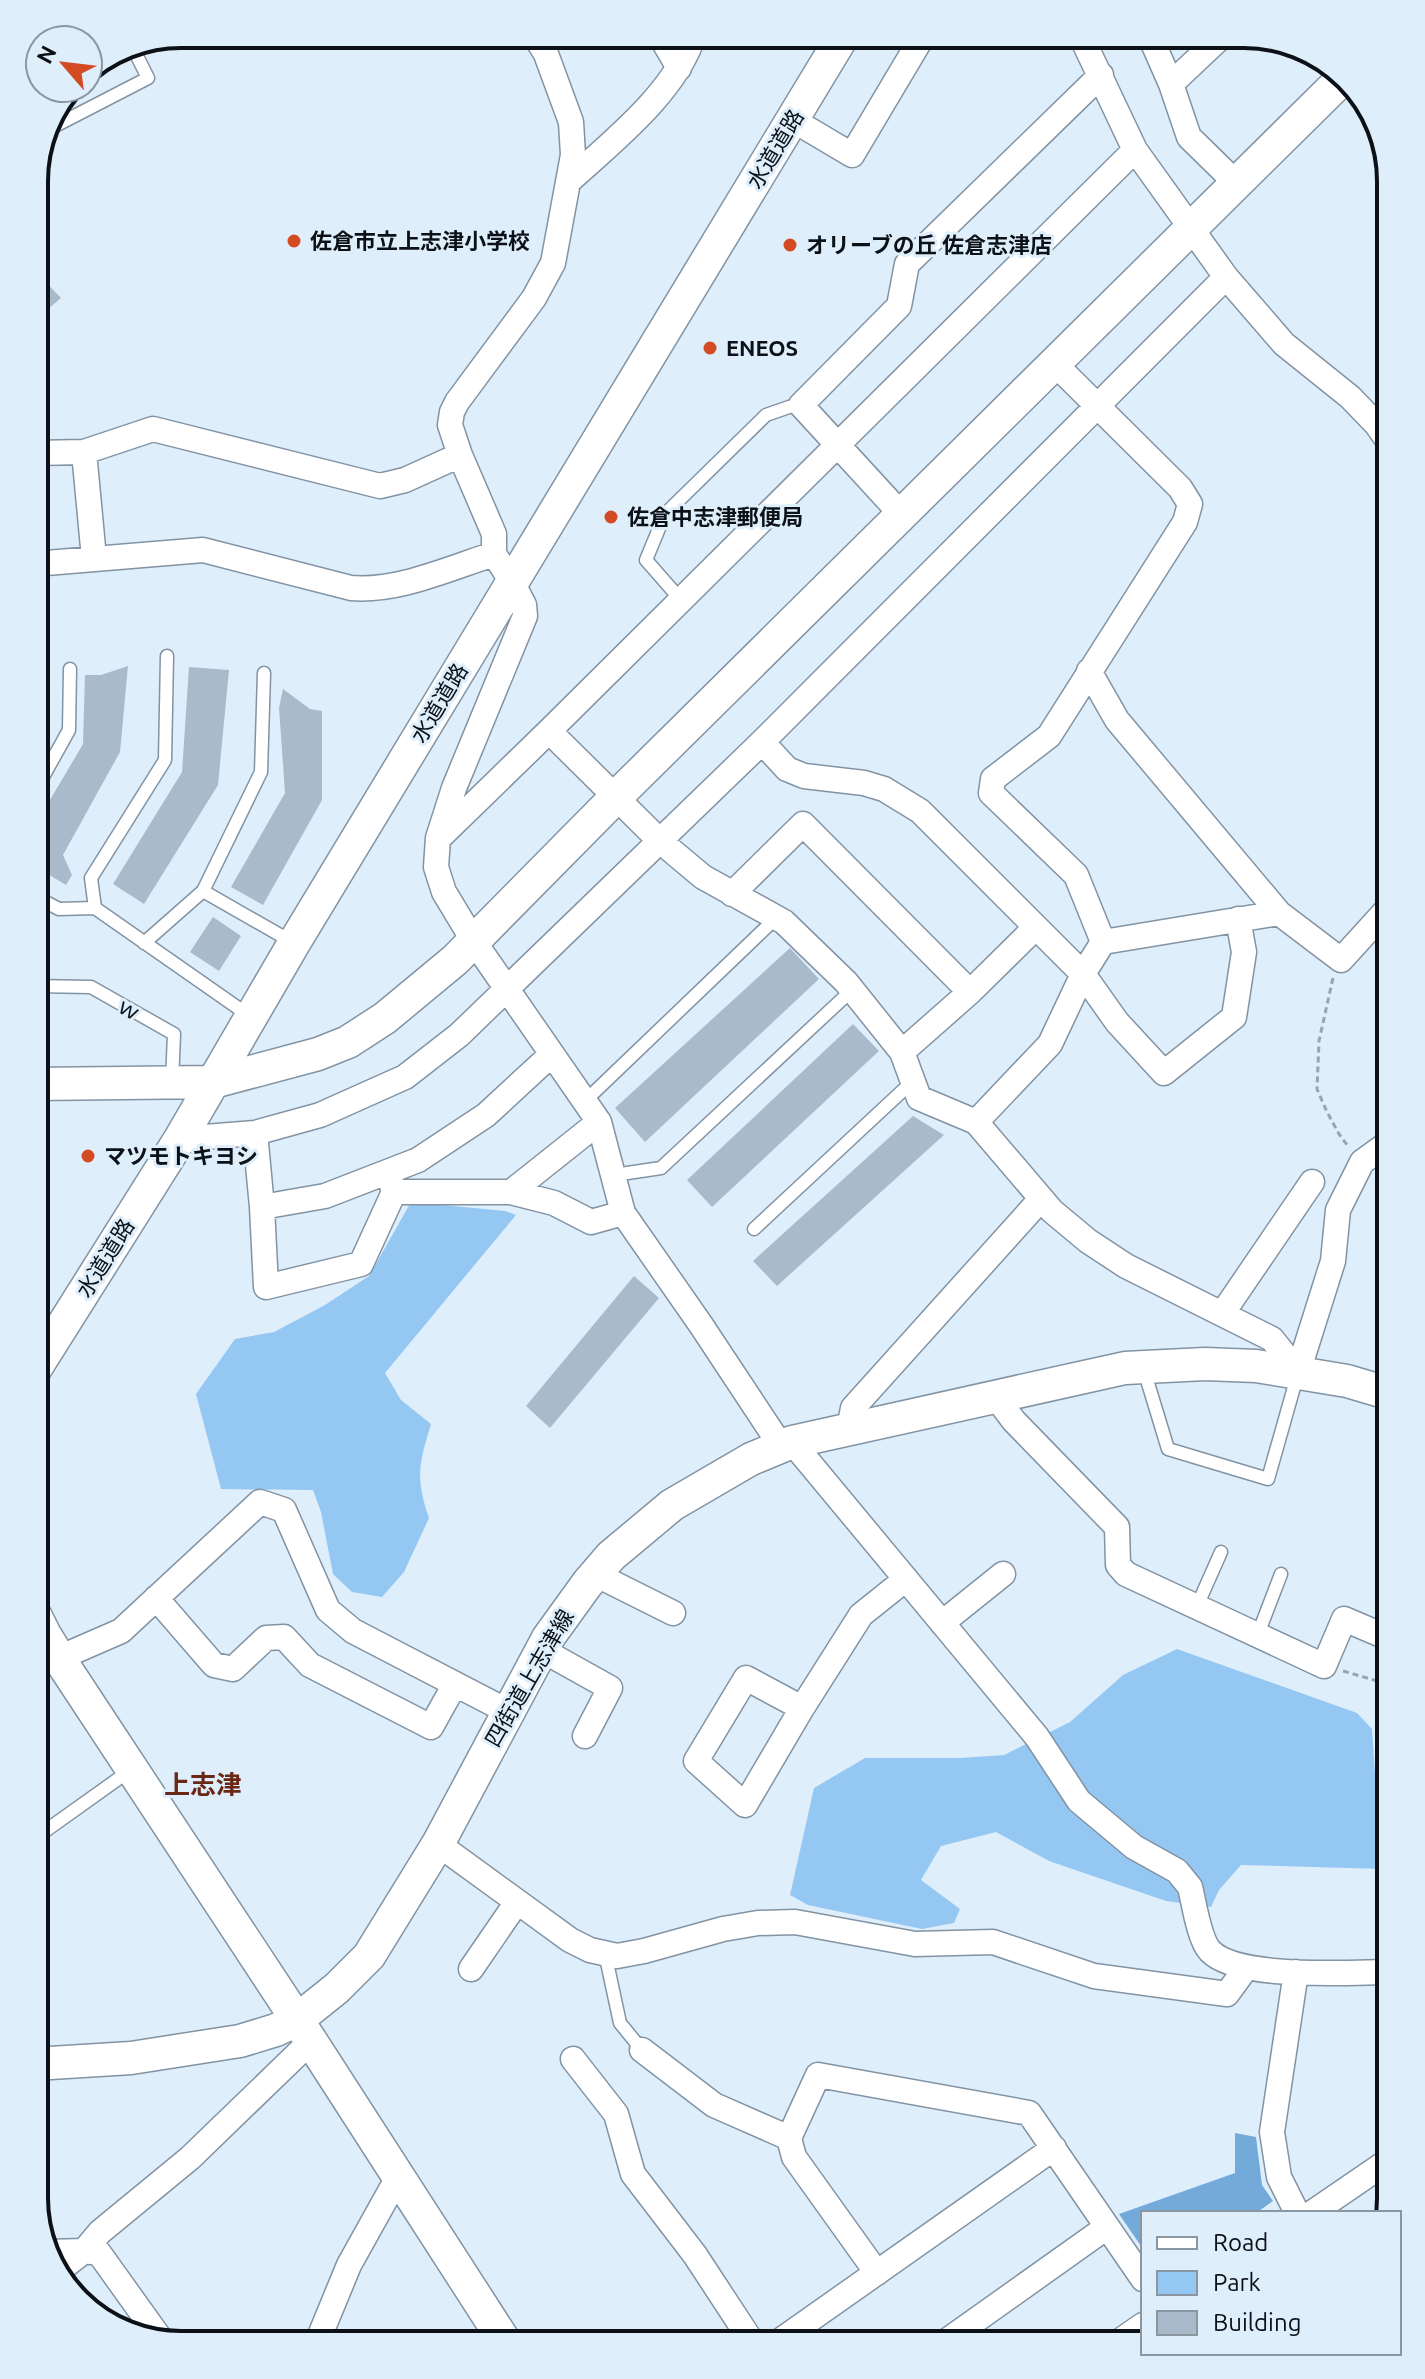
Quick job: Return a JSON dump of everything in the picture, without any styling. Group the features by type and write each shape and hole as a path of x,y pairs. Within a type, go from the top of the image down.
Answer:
{"street":[{"path":"542,48 571,122 573,155 553,263 534,298 452,412 450,425 494,534 494,554 524,605 525,616 454,788 438,838 436,867 444,892 473,940 599,1122 623,1213 701,1325 787,1444 906,1579 1037,1737 1079,1801 1134,1847 1177,1871 1185,1879 1190,1887 1204,1941 1209,1950 1229,1963 1246,1968 1296,1972 1377,1972"},
{"path":"667,48 679,68"},
{"path":"569,181 636,119 679,68 690,48"},
{"name":"水道道路","path":"48,1349 180,1139 294,943 836,48"},
{"path":"793,120 852,155 916,48"},
{"path":"1087,48 1135,150 1226,277 1284,344 1350,397 1377,425"},
{"path":"1155,48 1189,137 1237,184"},
{"path":"1171,84 1209,48"},
{"path":"901,514 801,405 899,306 907,264 1101,75"},
{"path":"48,1084 213,1082 284,1064 348,1042 385,1018 455,960 1336,85"},
{"path":"438,838 1135,150"},
{"path":"180,1139 255,1133 320,1115 405,1077 459,1035 762,742 1226,277"},
{"path":"1055,364 1180,488 1190,504 1185,522 1049,736 993,779 991,793 1076,875 1103,942"},
{"path":"48,453 84,452 153,429 380,486 405,480 460,455"},
{"path":"84,452 94,558"},
{"path":"48,563 203,550 366,590 386,588 494,554"},
{"path":"1089,671 1117,720 1279,913 1341,960 1377,920"},
{"path":"549,731 660,841 703,877 784,922 852,990 902,1052 919,1098 976,1122 1052,1211 1088,1241 1126,1266 1272,1339 1298,1372"},
{"path":"762,742 787,769 804,776 864,783 884,789 912,804 1083,974 1117,1022 1164,1073 1234,1017 1244,952 1238,919"},
{"path":"732,894 803,824 970,992"},
{"path":"976,1122 1050,1044 1083,974 1103,942 1279,913"},
{"path":"902,1052 970,992 1035,928"},
{"path":"255,1133 266,1287 361,1264 391,1182 418,1160 486,1115 551,1055"},
{"path":"511,1192 599,1122"},
{"path":"1298,1372 1333,1261 1338,1210 1362,1162 1377,1151"},
{"path":"262,1207 391,1182 511,1192 554,1203 591,1222 623,1213"},
{"path":"1222,1314 1312,1182"},
{"path":"849,1429 853,1408 1041,1199"},
{"name":"四街道上志津線","path":"48,2063 131,2058 240,2041 276,2030 304,2030 337,1988 369,1956 438,1844 542,1650 595,1574 611,1556 672,1505 751,1459 787,1444 1125,1368 1205,1364 1256,1366 1347,1381 1377,1390"},
{"path":"995,1396 1014,1421 1117,1527 1118,1565 1126,1574 1324,1666 1344,1619 1377,1633"},
{"path":"59,1658 121,1631 260,1502 284,1510 328,1610 353,1631 509,1712"},
{"path":"595,1574 673,1613"},
{"path":"942,1623 1003,1574"},
{"path":"802,1708 746,1678 696,1761 745,1805 861,1615 906,1579"},
{"path":"156,1598 214,1665 233,1669 266,1638 284,1637 310,1665 431,1727 455,1684"},
{"path":"48,1638 498,2331"},
{"path":"542,1650 610,1688 585,1736"},
{"path":"438,1844 570,1940 590,1950 617,1956 723,1929 758,1923 795,1922 915,1944 993,1942 1094,1976 1227,1994 1246,1968"},
{"path":"471,1969 517,1902"},
{"path":"1296,1972 1272,2132 1279,2177 1296,2211"},
{"path":"66,2265 84,2251 100,2232 190,2158 304,2030"},
{"path":"642,2050 714,2105 789,2138"},
{"path":"573,2059 616,2114 633,2174 695,2255 745,2331"},
{"path":"877,2273 794,2157 789,2138 818,2075 1029,2113 1141,2276"},
{"path":"794,2331 1054,2148"},
{"path":"1315,2211 1377,2169"},
{"path":"322,2331 349,2265 398,2177"},
{"path":"961,2331 1107,2227"},
{"path":"60,2252 99,2253 152,2327"}],"lane":[{"path":"62,122 148,78 137,56"},
{"path":"681,600 646,560 665,514 766,415 801,405"},
{"path":"95,908 91,878 165,760 167,656"},
{"path":"48,768 69,730 70,669"},
{"path":"144,943 203,891 261,772 264,673"},
{"path":"203,891 294,943"},
{"path":"48,903 59,909 95,908 251,1017"},
{"path":"584,1102 776,918"},
{"name":"ｗ","path":"48,986 91,987 174,1034 172,1084"},
{"path":"614,1175 661,1168 852,990"},
{"path":"754,1229 913,1081"},
{"path":"1143,1367 1168,1449 1268,1479 1298,1372"},
{"path":"1197,1606 1221,1552"},
{"path":"1258,1634 1281,1574"},
{"path":"48,1829 132,1769"},
{"path":"605,1953 620,2023 642,2050"}],"path":[{"path":"1341,960 1333,976 1319,1041 1317,1089 1339,1134 1362,1162"},
{"path":"1324,1666 1377,1681"}],"green space":[{"path":"411,1202 505,1211 516,1215 385,1373 401,1400 431,1424 420,1471 429,1518 404,1572 382,1597 352,1592 333,1574 321,1512 313,1490 221,1489 196,1394 235,1339 274,1332 325,1305 369,1276"},
{"path":"1177,1649 1357,1713 1372,1729 1377,1869 1241,1865 1219,1890 1211,1907 1166,1901 1049,1861 996,1832 941,1846 921,1880 960,1909 954,1923 922,1929 808,1905 790,1895 814,1788 865,1758 1004,1755 1070,1722 1123,1675"}],"shaded area":[{"path":"1235,2133 1256,2137 1262,2185 1273,2201 1259,2211 1141,2211 1141,2246 1119,2214 1235,2173"}],"building":[{"path":"48,285 61,298 48,309"},
{"path":"128,666 120,752 63,855 72,875 66,885 48,874 48,803 83,744 85,675 101,675"},
{"path":"189,667 229,670 218,785 144,904 113,884 182,772"},
{"path":"283,689 310,709 322,711 322,800 263,905 231,887 285,793 279,708"},
{"path":"213,917 241,936 219,971 190,952"},
{"path":"790,948 819,979 645,1142 615,1108"},
{"path":"853,1024 879,1051 712,1207 687,1180"},
{"path":"913,1116 944,1135 777,1286 753,1261"},
{"path":"634,1276 659,1298 550,1428 526,1406"}],"place":[{"name":"佐倉市立上志津小学校","path":"294,241"},
{"name":"オリーブの丘 佐倉志津店","path":"790,245"},
{"name":"ENEOS","path":"710,348"},
{"name":"佐倉中志津郵便局","path":"611,517"},
{"name":"マツモトキヨシ","path":"88,1156"}],"district":[{"name":"上志津","path":"203,1785"}]}
